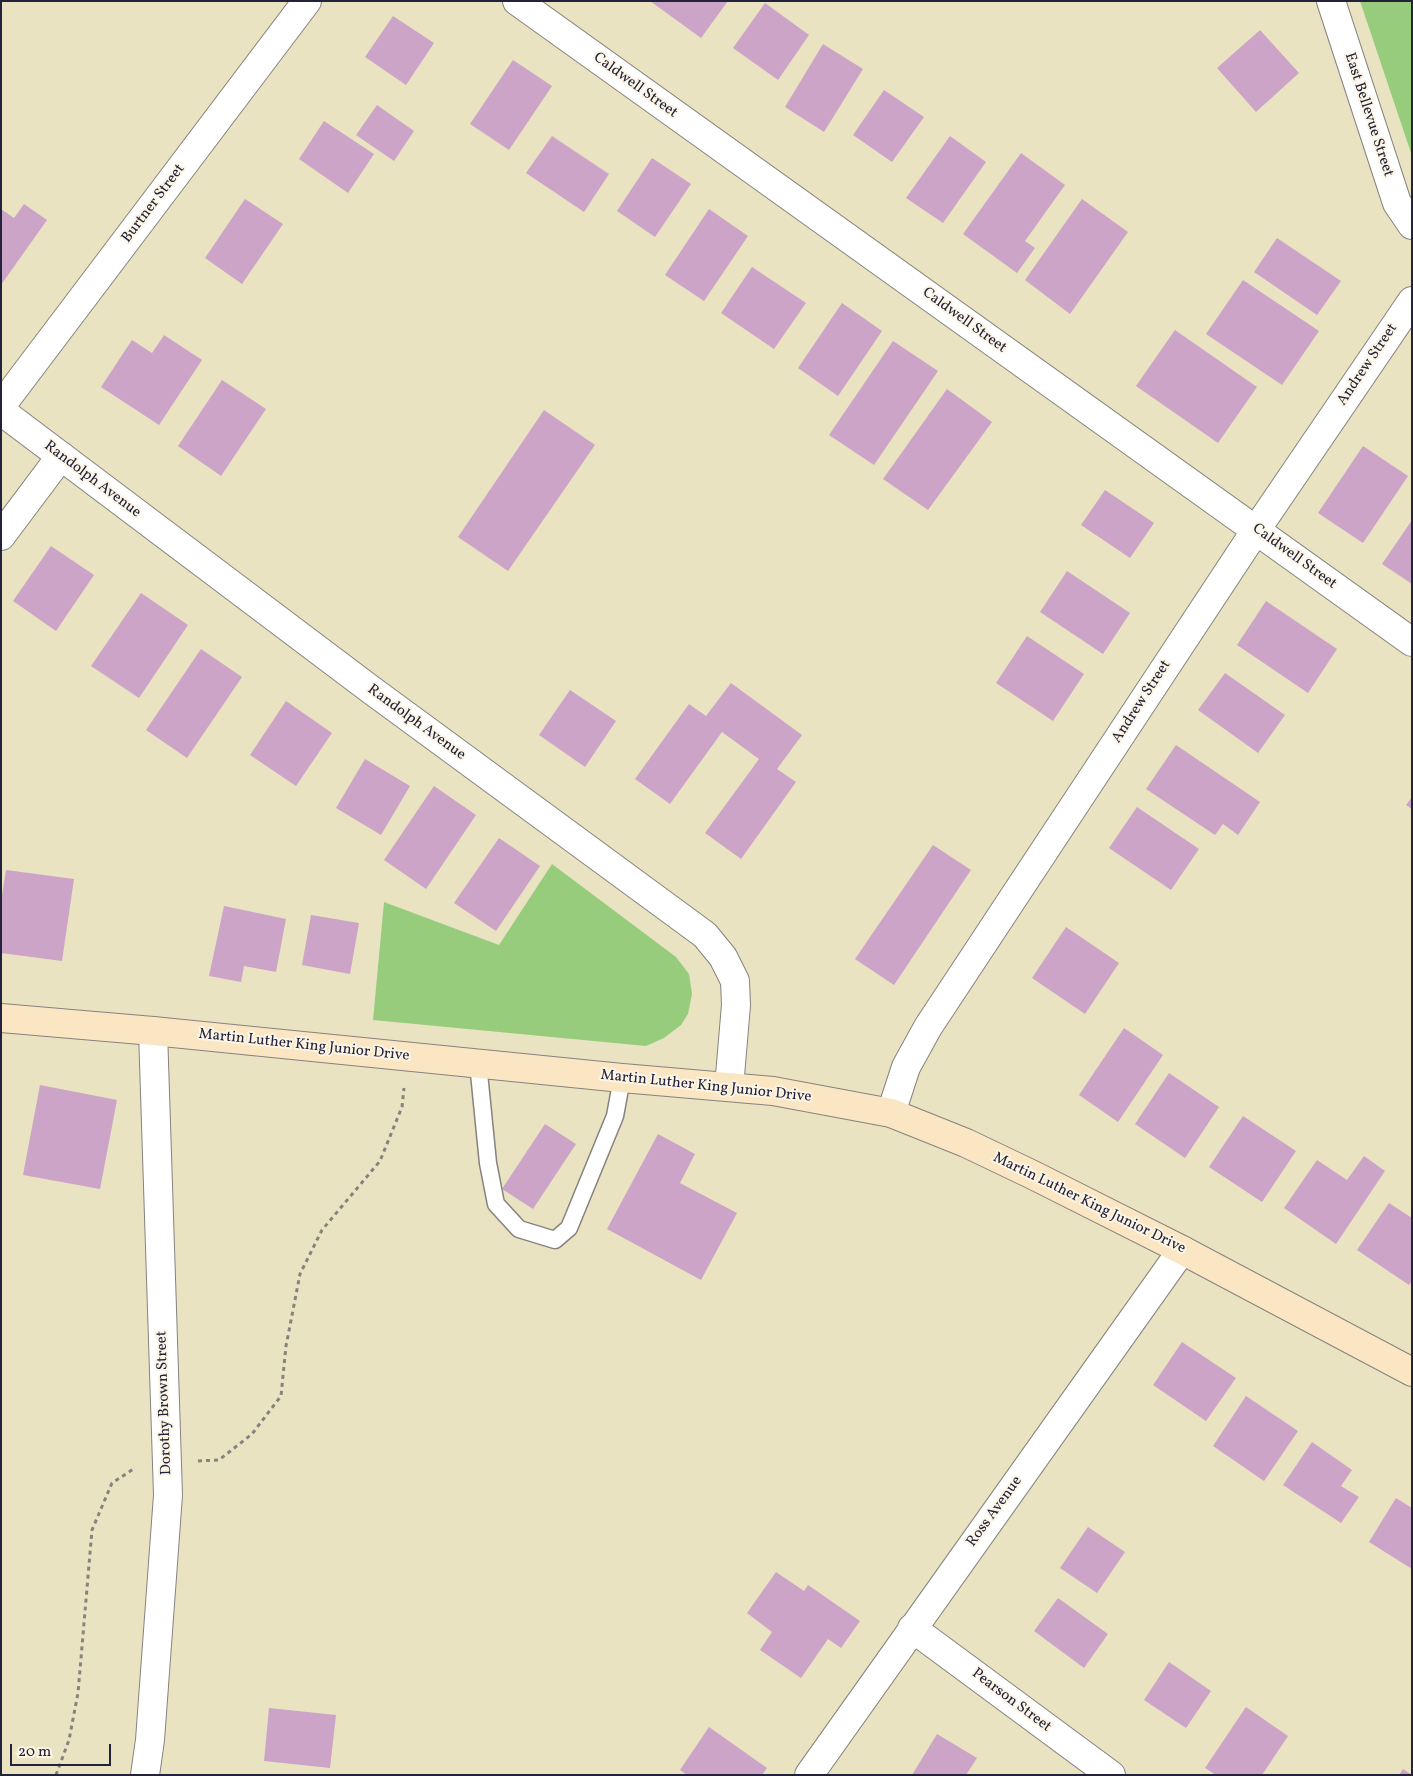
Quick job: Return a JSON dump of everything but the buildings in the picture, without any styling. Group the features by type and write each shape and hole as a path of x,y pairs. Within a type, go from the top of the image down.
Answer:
{"main road":[{"name":"Martin Luther King Junior Drive","path":"1,1018 729,1087 804,1096 891,1113 966,1143 1033,1175 1182,1250 1412,1372"}],"street":[{"name":"Burtner Street","path":"1,406 307,1"},
{"name":"Caldwell Street","path":"517,1 1412,642"},
{"name":"East Bellevue Street","path":"1330,1 1397,203 1412,225"},
{"name":"Andrew Street","path":"891,1113 906,1067 928,1027 1256,530 1412,301"},
{"name":"Randolph Avenue","path":"1,411 378,695 705,936 723,957 735,981 736,1005 729,1087"},
{"path":"1,536 60,456"},
{"name":"Dorothy Brown Street","path":"145,1775 150,1740 166,1514 167,1462 153,1031"},
{"name":"Ross Avenue","path":"809,1775 1182,1250"},
{"name":"Pearson Street","path":"912,1628 1111,1775"}],"lane":[{"path":"478,1063 488,1163 496,1204 519,1229 555,1240 569,1228 587,1185 615,1116 622,1078"}],"path":[{"path":"56,1775 69,1740 78,1693 92,1530 112,1483 140,1464 218,1460 252,1434 281,1396 286,1346 300,1274 322,1230 380,1161 402,1107 407,1057"}],"green space":[{"path":"1360,1 1412,1 1412,156"},
{"path":"552,864 676,957 689,974 692,994 688,1014 681,1025 664,1038 646,1046 373,1020 384,902 499,945"}]}
